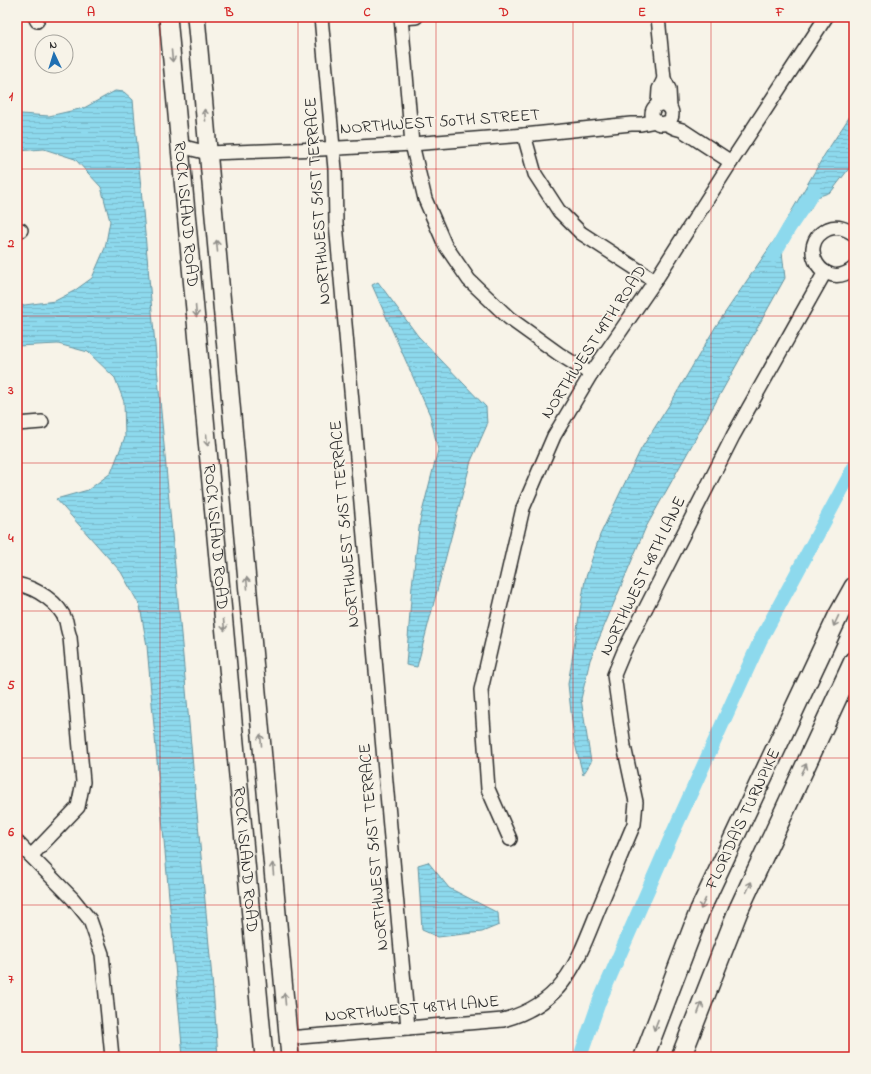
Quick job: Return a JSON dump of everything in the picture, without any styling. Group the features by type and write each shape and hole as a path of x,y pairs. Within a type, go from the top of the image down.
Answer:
{"highway":[{"name":"FLORIDA'S TURNPIKE","path":"644,1057 700,910 839,614 854,587"},
{"name":"FLORIDA'S TURNPIKE","path":"681,1057 738,911 854,661"}],"main road":[{"name":"ROCK ISLAND ROAD","path":"168,17 264,1057"},
{"name":"ROCK ISLAND ROAD","path":"196,17 290,1057"}],"street":[{"name":"NORTHWEST 51ST TERRACE","path":"321,17 336,169 336,223 408,1028"},
{"path":"416,17 401,18 412,144 425,199 445,245 469,280 509,318 559,354 591,374"},
{"path":"658,17 664,79 659,89 663,114 680,123 682,130 731,162"},
{"name":"NORTHWEST 49TH ROAD","path":"510,839 488,789 481,690 523,508 554,436 591,374 655,281 826,17"},
{"name":"NORTHWEST 50TH STREET","path":"180,146 208,153 412,144 524,135 631,124 639,118 663,114"},
{"path":"524,135 535,174 558,211 581,233 655,281"},
{"path":"852,229 840,227 824,231 818,236 812,252 816,264 825,272 832,275 847,273 854,268"},
{"name":"NORTHWEST 48TH LANE","path":"288,1038 494,1022 513,1018 544,1002 554,993 572,971 634,824 636,802 624,746 614,675 624,651 733,436 825,272"},
{"path":"17,424 42,422"},
{"path":"17,584 28,587 52,602 65,620 70,637 83,782 78,807 30,856"},
{"path":"17,842 72,899 90,920 102,954 112,1057"}],"water":[{"path":"115,91 124,92 133,100 218,1057 183,1057 147,646 140,606 121,572 56,499 88,490 111,473 125,437 124,402 115,378 88,352 58,344 17,346 17,306 55,301 74,291 92,278 105,248 110,221 101,187 75,159 44,149 17,151 17,112 21,114 49,116 84,108"},
{"path":"854,110 854,162 831,192 817,197 809,211 801,205 789,221 781,237 787,243 782,252 785,278 645,529 590,660 581,699 591,762 583,775 574,740 568,684 585,580 600,535 641,449 673,399 716,326 776,238 825,154"},
{"path":"378,282 418,336 486,407 487,425 471,461 417,667 406,665 412,586 420,520 438,450 430,415 372,285"},
{"path":"428,862 449,888 498,913 499,925 482,932 438,937 422,930 418,865"}],"waterway":[{"path":"773,256 789,228 814,191"},
{"path":"580,1057 599,1002 671,837 760,641 854,467"}]}
